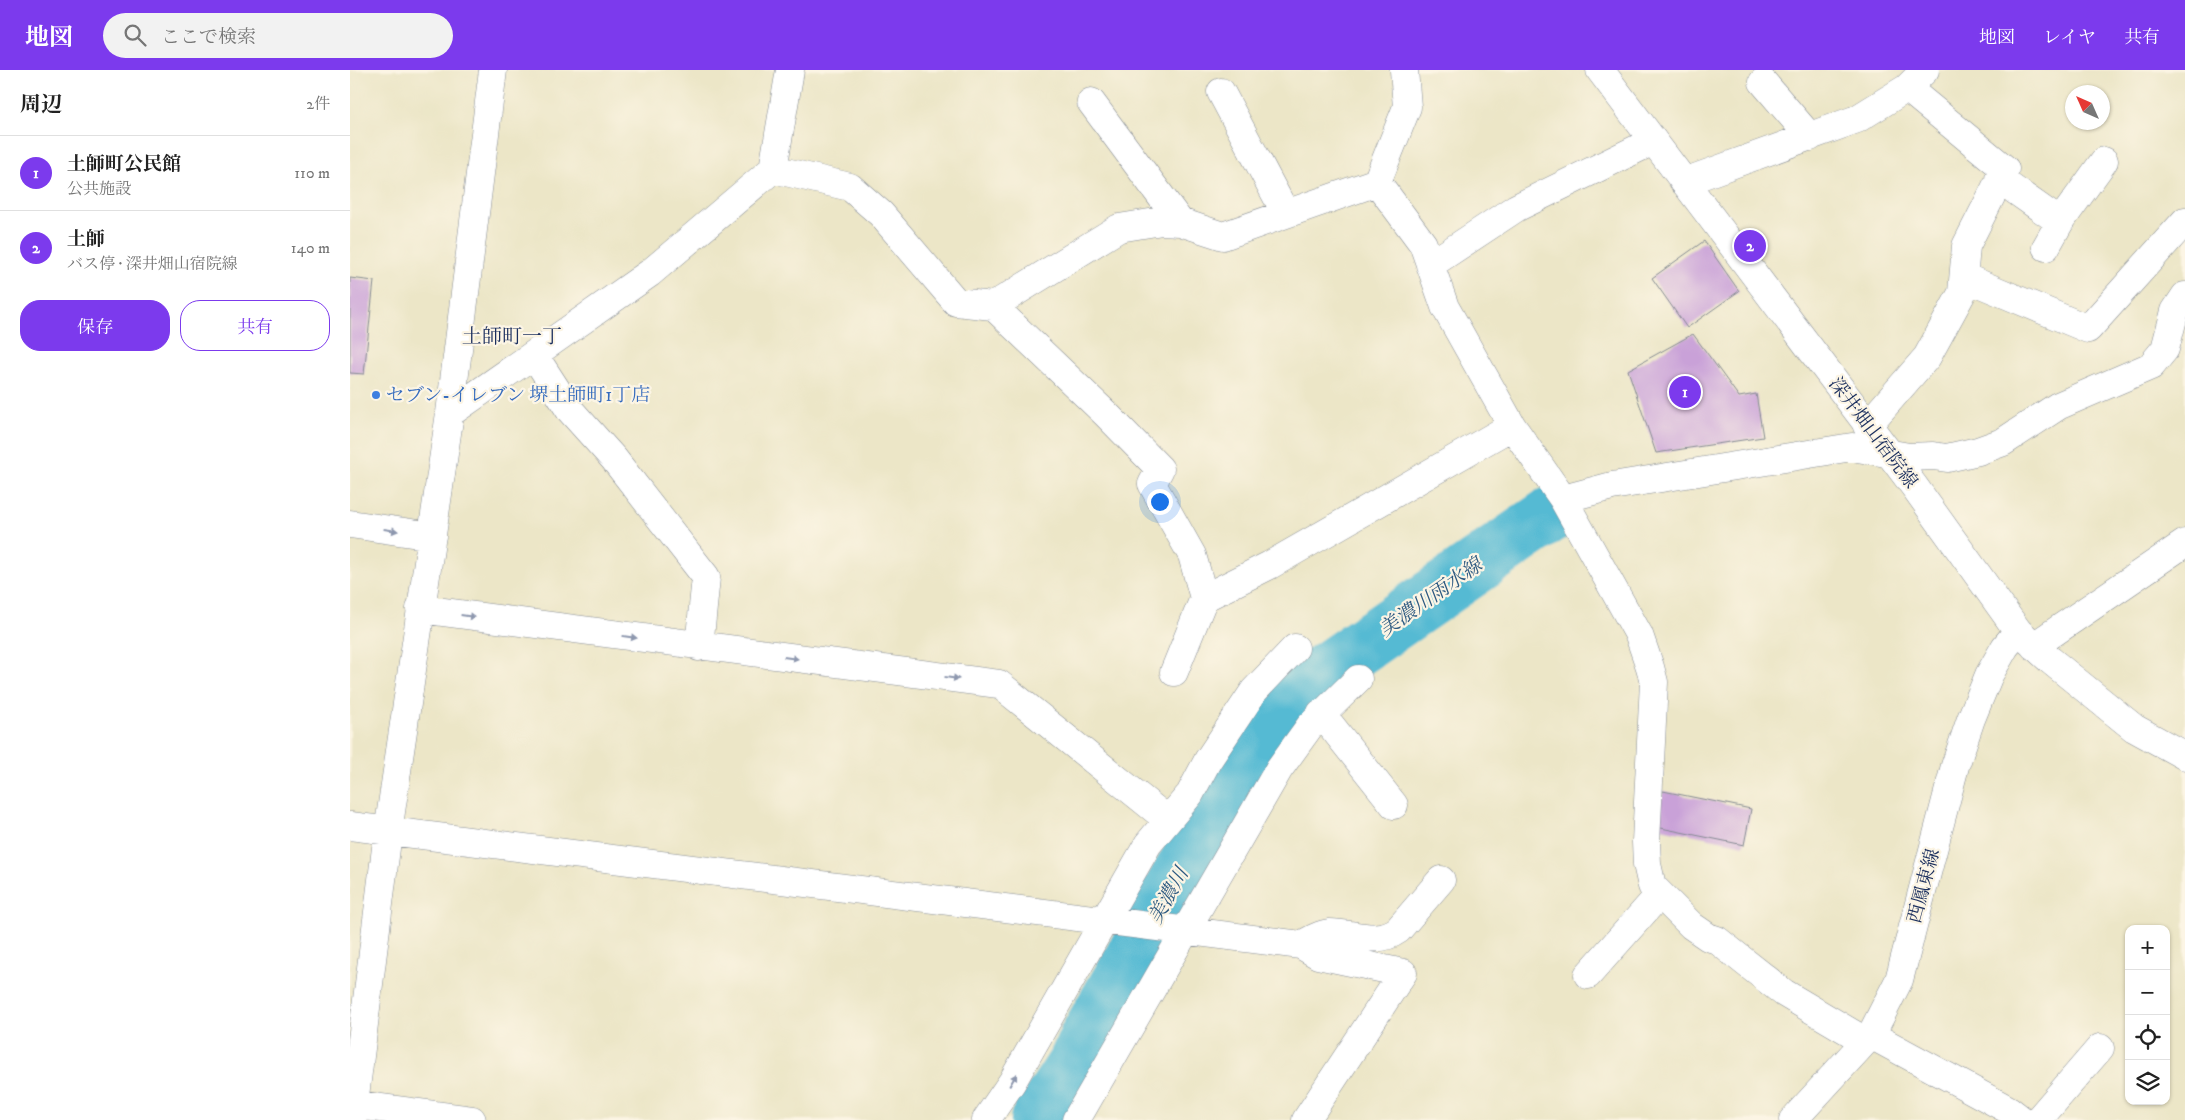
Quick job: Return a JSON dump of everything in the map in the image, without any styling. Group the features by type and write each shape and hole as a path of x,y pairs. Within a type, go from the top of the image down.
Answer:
{"street":[{"path":"472,1120 352,1109 388,832 450,413 492,70"},
{"path":"450,413 650,273 773,169 790,70"},
{"path":"993,306 1119,228 1162,221 1180,222 1223,236 1377,182 1407,107 1404,70"},
{"name":"深井畑山宿院線","path":"1600,70 1890,454 2026,638 2134,728 2185,756"},
{"path":"1684,182 1858,119 1916,79 2005,169 1966,246 1962,293 1927,357 1867,426"},
{"path":"1763,82 1810,137"},
{"path":"1221,92 1286,214"},
{"path":"1091,102 1180,222"},
{"path":"1430,265 1516,208 1653,141"},
{"path":"2046,247 2060,222 2104,161"},
{"path":"773,169 850,187 881,214 956,302 993,306 1107,415 1160,469 1152,484 1192,555 1204,598 1174,672"},
{"path":"1999,180 2060,222"},
{"path":"1377,182 1423,244 1444,307 1512,426 1563,499 1639,635 1650,666 1654,692 1646,842 1650,880 1659,895 1700,932 1717,940 1784,993 2009,1110 2022,1120"},
{"path":"1964,277 2088,329 2185,221"},
{"path":"1563,499 1612,486 1852,446 1890,454 1947,458 1978,451 2003,442 2058,406 2145,370 2156,361 2165,349 2174,311 2185,296"},
{"path":"534,356 568,409 614,459 706,577 699,647"},
{"path":"1204,598 1270,565 1512,426"},
{"path":"350,524 432,536"},
{"name":"西鳳東線","path":"1793,1120 1868,1038 1899,980 1956,766 1971,719 2005,647 2026,638 2185,543"},
{"path":"420,609 699,647 999,684 1168,820"},
{"path":"986,1120 1012,1082 1148,844 1190,794 1208,760 1254,691 1295,648"},
{"path":"1076,1120 1177,929 1279,769 1302,735 1321,713 1358,678"},
{"path":"1321,713 1394,805"},
{"path":"350,826 1301,945 1318,955 1403,973 1306,1120"},
{"path":"1301,945 1329,933 1378,938 1390,935 1398,930 1441,880"},
{"path":"1588,975 1659,895"},
{"path":"2038,1120 2100,1048"}],"building":[{"path":"1704,241 1739,291 1687,328 1652,278"},
{"path":"350,278 374,281 364,374 350,373"},
{"path":"1693,334 1739,397 1756,394 1763,437 1656,453 1628,370"},
{"path":"1663,791 1751,809 1744,845 1656,827"}],"waterway":[{"name":"美濃川","path":"1038,1120 1076,1062 1087,1037 1259,736 1291,699 1319,675 1552,514"}],"place":[{"name":"土師","path":"1750,246"},
{"name":"土師町公民館","path":"1685,392"},
{"name":"セブン-イレブン 堺土師町1丁店","path":"376,395"}],"district":[{"name":"土師町一丁","path":"512,337"}],"water label":[{"name":"美濃川雨水線","path":"1431,598"}]}
